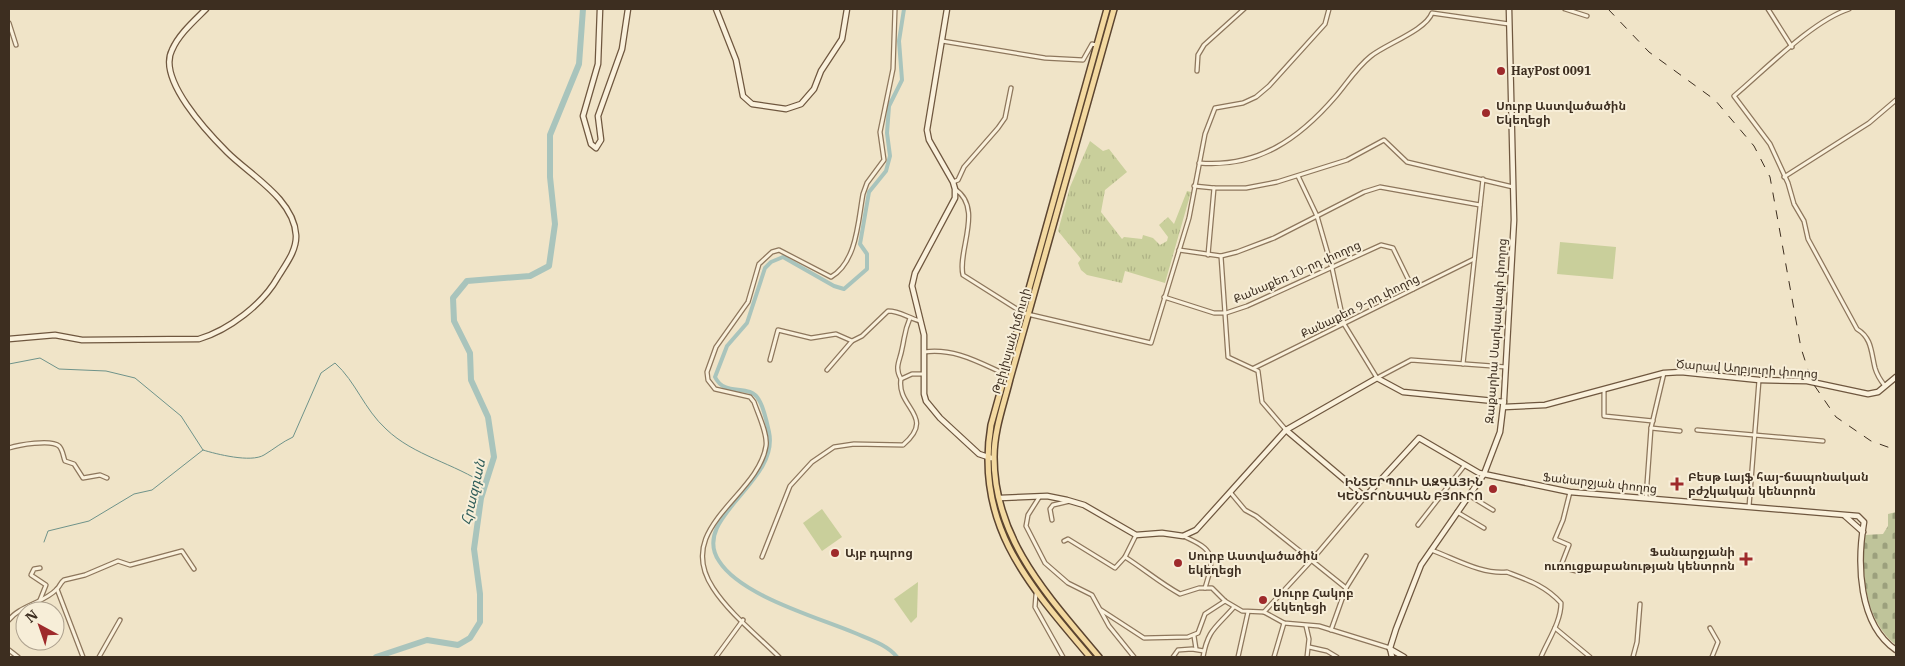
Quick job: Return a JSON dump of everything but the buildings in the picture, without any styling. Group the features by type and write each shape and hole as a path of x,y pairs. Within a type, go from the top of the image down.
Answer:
{"main road":[{"name":"Թբիլիսյան խճուղի","path":"1099,657 1040,586 1027,567 1010,535 1000,498 994,458 998,424 1107,9"},
{"name":"Թբիլիսյան խճուղի","path":"1090,657 1036,594 1003,537 992,498 987,458 991,425 1005,374 1026,314 1114,9"}],"street":[{"path":"9,339 55,335 82,340 199,339 214,335 234,321 270,290 296,244 293,222 285,207 226,151 189,108 172,76 169,63 171,51 181,36 206,9"},
{"path":"600,9 598,64 583,116 592,144 596,148 601,140 598,116 622,49 628,9"},
{"path":"716,9 736,60 743,96 752,104 786,109 801,104 814,89 821,71 842,39 847,9"},
{"path":"779,657 713,588 705,573 702,561 706,543 716,517 752,476 767,443 754,402 750,397 715,389 708,380 707,372 721,338 748,302 759,264 765,257 779,250 831,277 838,273 848,260 863,194 867,183 884,160 880,132 892,69 895,9"},
{"path":"947,9 927,130 929,140 954,182 955,198 913,279 912,293 924,335 924,394 930,407 979,454 987,458 994,458"},
{"path":"1196,71 1198,55 1204,45 1244,9"},
{"path":"955,190 962,194 969,215 963,275 1026,314 1151,343 1189,218 1205,134 1215,108 1243,103 1256,97 1269,86 1325,24 1330,9"},
{"name":"Զաքարիա Սարկավագի փողոց","path":"1390,649 1421,565 1430,549 1484,474 1500,432 1504,404 1514,220 1509,9"},
{"path":"1565,9 1587,16"},
{"path":"1768,9 1792,47"},
{"path":"1849,9 1832,16 1734,96 1759,127 1784,177 1794,204 1804,221 1808,239 1857,328 1866,335 1873,352 1875,368 1885,387"},
{"path":"1199,164 1219,165 1237,163 1270,151 1303,131 1371,56 1427,23 1432,13 1510,24"},
{"path":"9,22 16,45"},
{"path":"941,41 1045,58 1083,60 1092,44 1096,45"},
{"path":"954,182 958,180 964,167 1005,118 1011,88"},
{"path":"1784,177 1869,123 1896,100"},
{"path":"1194,186 1246,188 1298,176 1347,160 1384,140 1407,162 1513,187"},
{"path":"1298,176 1316,216 1332,268 1344,324 1377,378"},
{"path":"1463,364 1483,179"},
{"path":"1179,250 1208,256 1221,256 1274,238 1364,192 1380,187 1480,205"},
{"path":"1208,256 1214,188"},
{"name":"Քանաքեռ 10-րդ փողոց","path":"1164,297 1214,312 1226,313 1247,306 1376,246 1393,248 1413,289"},
{"path":"1221,256 1228,357 1254,368 1259,373 1262,402 1286,430 1365,497"},
{"name":"Քանաքեռ 9-րդ փողոց","path":"1254,368 1474,260"},
{"path":"827,370 852,341 862,336 888,311 899,311 910,318 920,321"},
{"path":"762,557 790,486 812,462 834,447 854,444 903,445 911,438 917,427 918,419 900,386 901,379 897,373 897,363 902,348 902,335 910,318"},
{"path":"770,360 778,330 811,338 836,334 852,341"},
{"path":"924,352 940,350 960,354 1005,374"},
{"path":"1183,536 1196,530 1286,430 1411,360 1506,367"},
{"name":"Ծարավ Աղբյուրի փողոց","path":"1377,378 1403,392 1504,404 1545,405 1664,373 1681,372 1759,380 1812,382 1868,394 1878,392 1896,377"},
{"path":"1646,499 1652,421 1664,373"},
{"path":"901,379 912,374 923,374"},
{"path":"1749,507 1759,380"},
{"path":"1604,389 1604,416 1652,421"},
{"path":"1651,428 1680,431"},
{"path":"1697,430 1823,441"},
{"name":"Ֆանարջյան փողոց","path":"1264,612 1419,438 1464,466 1484,474 1570,492 1862,518 1864,522 1862,532"},
{"path":"9,448 43,442 55,444 60,447 65,461 74,464 83,478 100,476 107,478"},
{"path":"1418,525 1464,466"},
{"path":"1230,492 1247,511 1256,516 1346,588"},
{"path":"1570,492 1563,520 1555,539 1569,545 1562,563 1565,568 1580,572"},
{"path":"1000,498 1040,496 1070,501 1084,505 1136,535 1162,533 1183,536 1202,545 1211,556 1212,568 1205,588"},
{"path":"1040,496 1026,520 1027,531 1045,563 1068,583 1092,595 1109,626 1134,657"},
{"path":"1470,496 1493,510"},
{"path":"1052,520 1050,509 1053,505 1070,501"},
{"path":"1457,512 1484,528"},
{"path":"1844,516 1862,532 1860,556 1866,599 1879,632 1894,649"},
{"path":"1064,541 1068,539 1112,568 1117,567 1125,557 1136,535"},
{"path":"1430,549 1471,565 1507,572 1542,586 1562,604 1555,628 1541,657"},
{"path":"39,601 57,589 64,580 85,575 118,561 130,565 182,551 194,569"},
{"path":"1331,630 1346,588 1366,556"},
{"path":"1125,557 1146,570 1157,581 1180,594 1205,588 1213,589 1234,607 1248,612 1264,612 1284,623 1318,626 1362,638 1390,649 1402,657"},
{"path":"39,601 46,585 31,575 34,569 40,568"},
{"path":"57,589 83,657"},
{"path":"1036,594 1035,607 1062,657"},
{"path":"1100,610 1144,638 1157,639 1194,636 1199,632 1205,614 1225,601"},
{"path":"1633,657 1637,642 1640,604"},
{"path":"1202,657 1205,641 1212,629 1234,607"},
{"path":"1238,657 1248,612"},
{"path":"99,657 120,620"},
{"path":"716,657 743,620"},
{"path":"1274,657 1284,623"},
{"path":"1306,626 1309,647 1306,657"},
{"path":"1555,628 1590,657"},
{"path":"1710,628 1718,642 1712,657"},
{"path":"1194,636 1196,649"},
{"path":"1309,647 1337,657"},
{"path":"1173,657 1178,650 1196,649 1204,651"},
{"path":"1390,649 1392,657"},
{"path":"9,650 18,657"}],"green space":[{"path":"1090,141 1103,151 1109,149 1127,172 1105,190 1101,212 1122,239 1124,237 1142,239 1143,235 1153,238 1160,245 1167,241 1168,237 1159,225 1168,217 1174,224 1187,191 1191,192 1165,283 1125,271 1122,283 1087,275 1081,270 1078,263 1081,259 1058,231 1070,187"},
{"path":"1560,242 1616,247 1613,279 1557,274"},
{"path":"822,509 842,537 822,551 803,523"},
{"path":"1896,512 1896,645 1885,635 1871,609 1865,579 1863,549 1864,535 1883,534 1888,526 1888,514"},
{"path":"918,582 917,617 911,623 894,599"}],"waterway":[{"name":"Հրազդան","path":"376,657 427,640 458,645 470,638 480,622 480,594 474,549 481,498 494,457 488,417 471,380 470,353 454,321 453,298 467,281 530,276 549,266 555,224 550,177 550,135 579,64 583,9"},
{"path":"897,657 889,649 872,640 781,604 744,585 719,561 713,545 716,530 725,514 762,467 769,450 769,432 759,400 749,392 725,387 715,377 727,346 747,323 765,268 771,262 783,257 834,286 844,289 867,269 867,254 860,244 869,192 886,171 890,156 887,133 889,106 902,80 899,41 904,9"},
{"path":"9,364 40,358 59,369 106,371 135,378 181,416 203,450 216,454 251,458 264,455 293,437 321,373 335,363 349,379 378,421 397,438 422,453 474,477 486,485"},
{"path":"44,542 48,531 89,521 134,494 152,490 203,450"}],"railway":[{"path":"1608,9 1649,52 1715,100 1754,146 1770,177 1801,348 1812,382 1836,417 1871,441 1896,450"}],"place":[{"name":"HayPost 0091","path":"1501,71"},
{"name":"Սուրբ Աստվածածին Եկեղեցի","path":"1486,113"},
{"name":"Բեսթ Լայֆ հայ-ճապոնական բժշկական կենտրոն","path":"1677,484"},
{"name":"ԻՆՏԵՐՊՈԼԻ ԱԶԳԱՅԻՆ ԿԵՆՏՐՈՆԱԿԱՆ ԲՅՈՒՐՈ","path":"1493,489"},
{"name":"Այբ դպրոց","path":"835,553"},
{"name":"Ֆանարջյանի ուռուցքաբանության կենտրոն","path":"1746,559"},
{"name":"Սուրբ Աստվածածին եկեղեցի","path":"1178,563"},
{"name":"Սուրբ Հակոբ եկեղեցի","path":"1263,600"}]}
